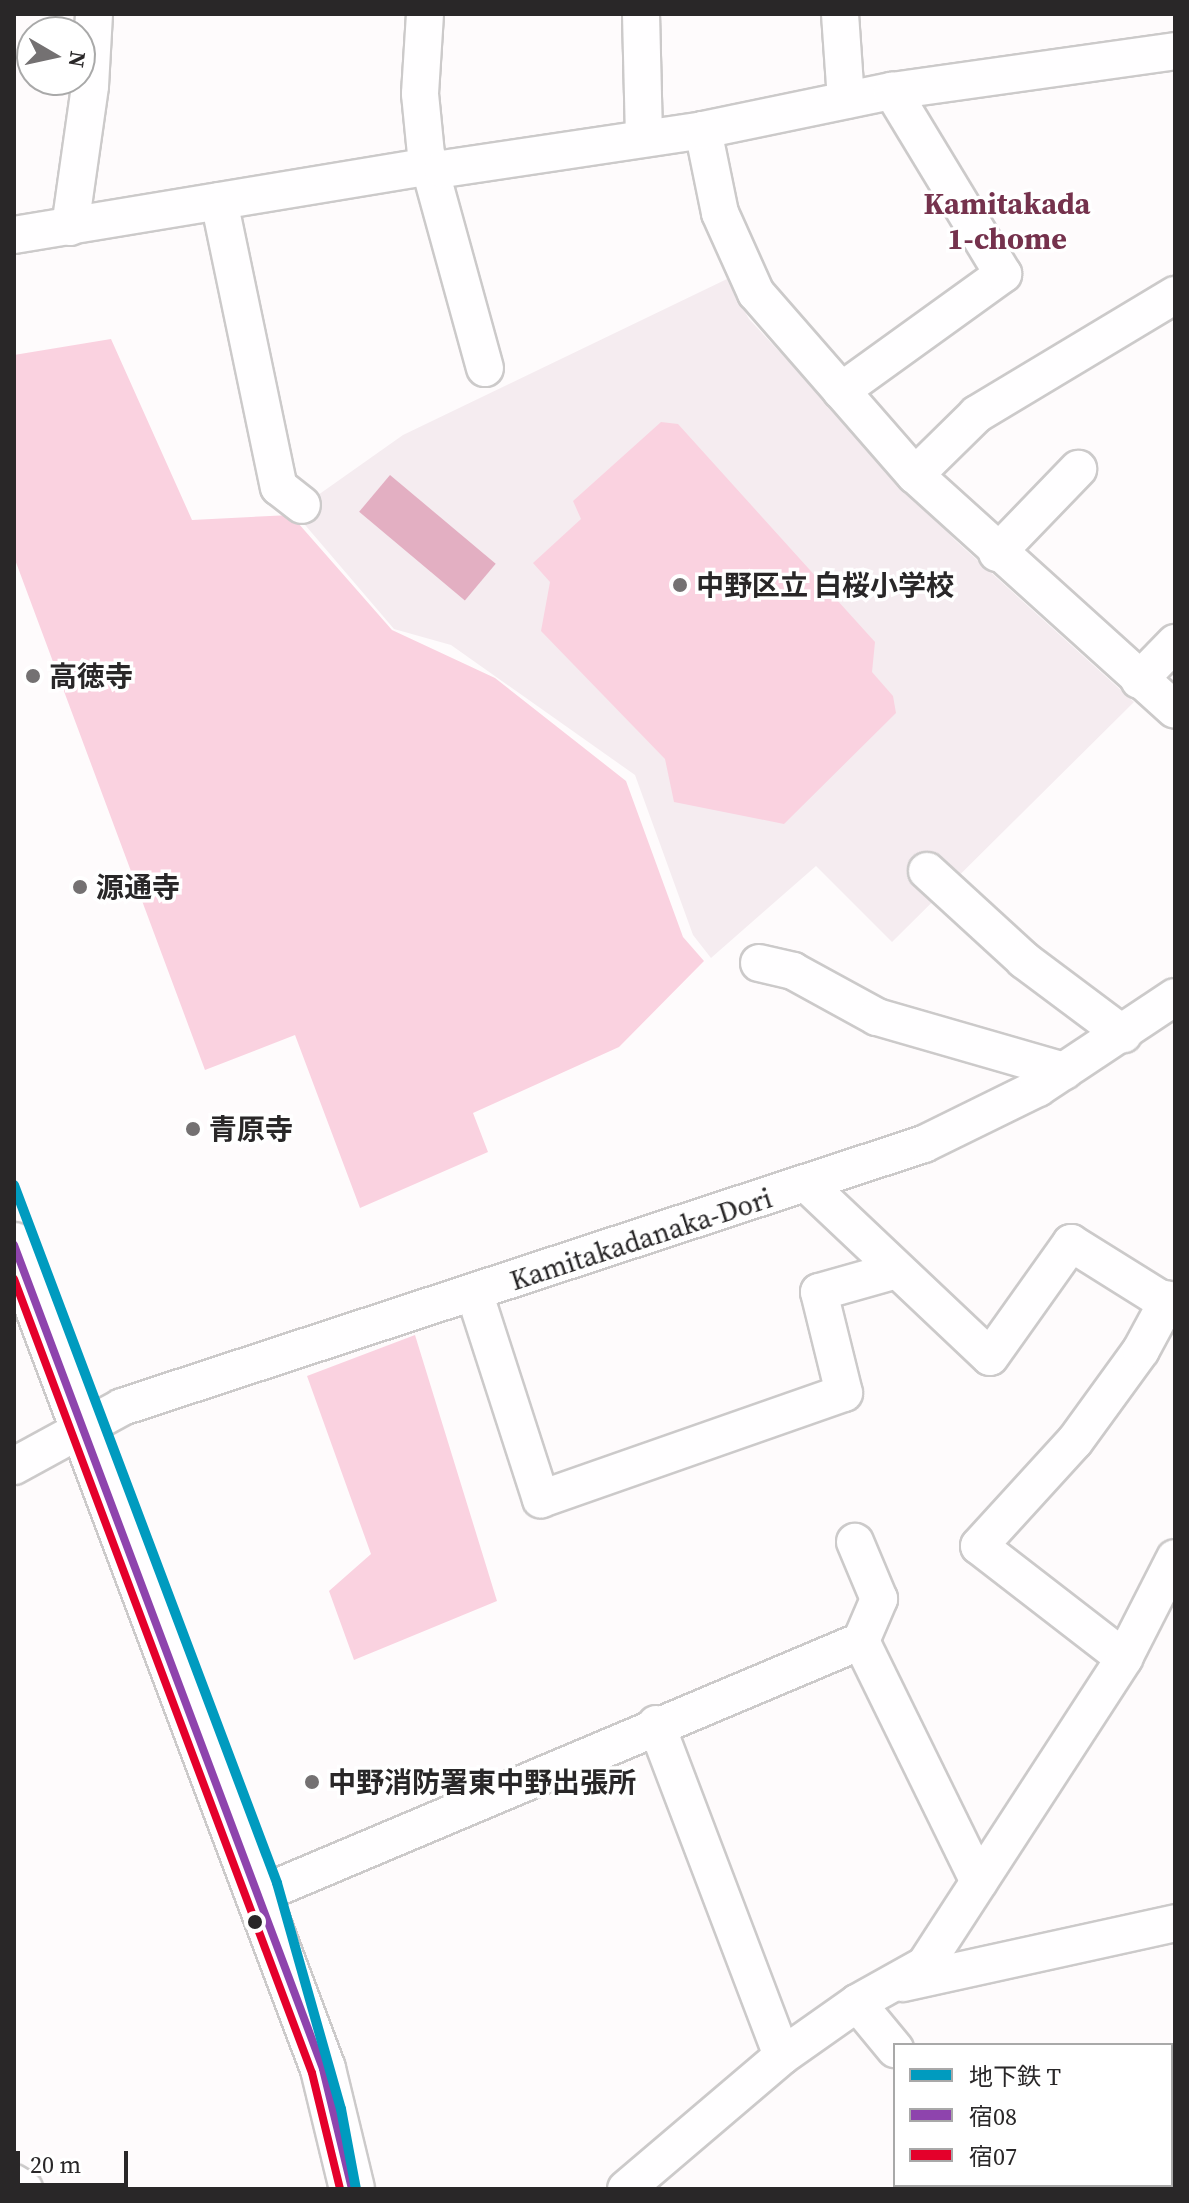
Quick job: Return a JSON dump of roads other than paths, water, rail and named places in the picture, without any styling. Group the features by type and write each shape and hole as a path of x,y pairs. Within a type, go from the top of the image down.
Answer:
{"main road":[{"path":"15,1253 323,2069 352,2189"}],"street":[{"path":"70,227 90,86 94,14"},
{"path":"425,14 420,94 429,170 485,368"},
{"path":"641,14 644,136"},
{"path":"840,14 846,100"},
{"path":"14,235 644,136 703,130 892,91 1173,41"},
{"path":"841,391 1003,274 892,91"},
{"path":"703,130 720,213 756,293 915,475 997,553 1175,710"},
{"path":"219,201 279,487 302,505"},
{"path":"915,475 977,414 1175,295"},
{"path":"997,553 1078,469"},
{"path":"1139,680 1175,643"},
{"path":"927,871 1024,960 1123,1034"},
{"path":"759,963 793,971 877,1017 1064,1071"},
{"name":"Kamitakadanaka-Dori","path":"14,1466 122,1407 808,1185 924,1144 1064,1071 1175,997"},
{"path":"808,1185 990,1357 1071,1243 1172,1300 1141,1350 1075,1441 979,1546 1124,1658"},
{"path":"474,1292 541,1499 844,1393 819,1292 897,1270"},
{"path":"259,1895 656,1724 861,1641 879,1599 855,1542"},
{"path":"901,1983 925,1965 1124,1658 1168,1600 1175,1558"},
{"path":"861,1641 979,1882"},
{"path":"656,1724 782,2056"},
{"path":"626,2189 782,2056 857,2003 901,1983 1175,1923"},
{"path":"857,2003 893,2047"},
{"path":"14,2183 24,2189"}],"metro line":[{"name":"T","path":"14,1185 277,1883 341,2109 356,2189"}],"place":[{"name":"中野区立 白桜小学校","path":"680,585"},
{"name":"高徳寺","path":"33,676"},
{"name":"源通寺","path":"80,887"},
{"name":"青原寺","path":"193,1129"},
{"name":"中野消防署東中野出張所","path":"312,1782"}],"district":[{"name":"Kamitakada 1-chome","path":"1007,221"}]}
